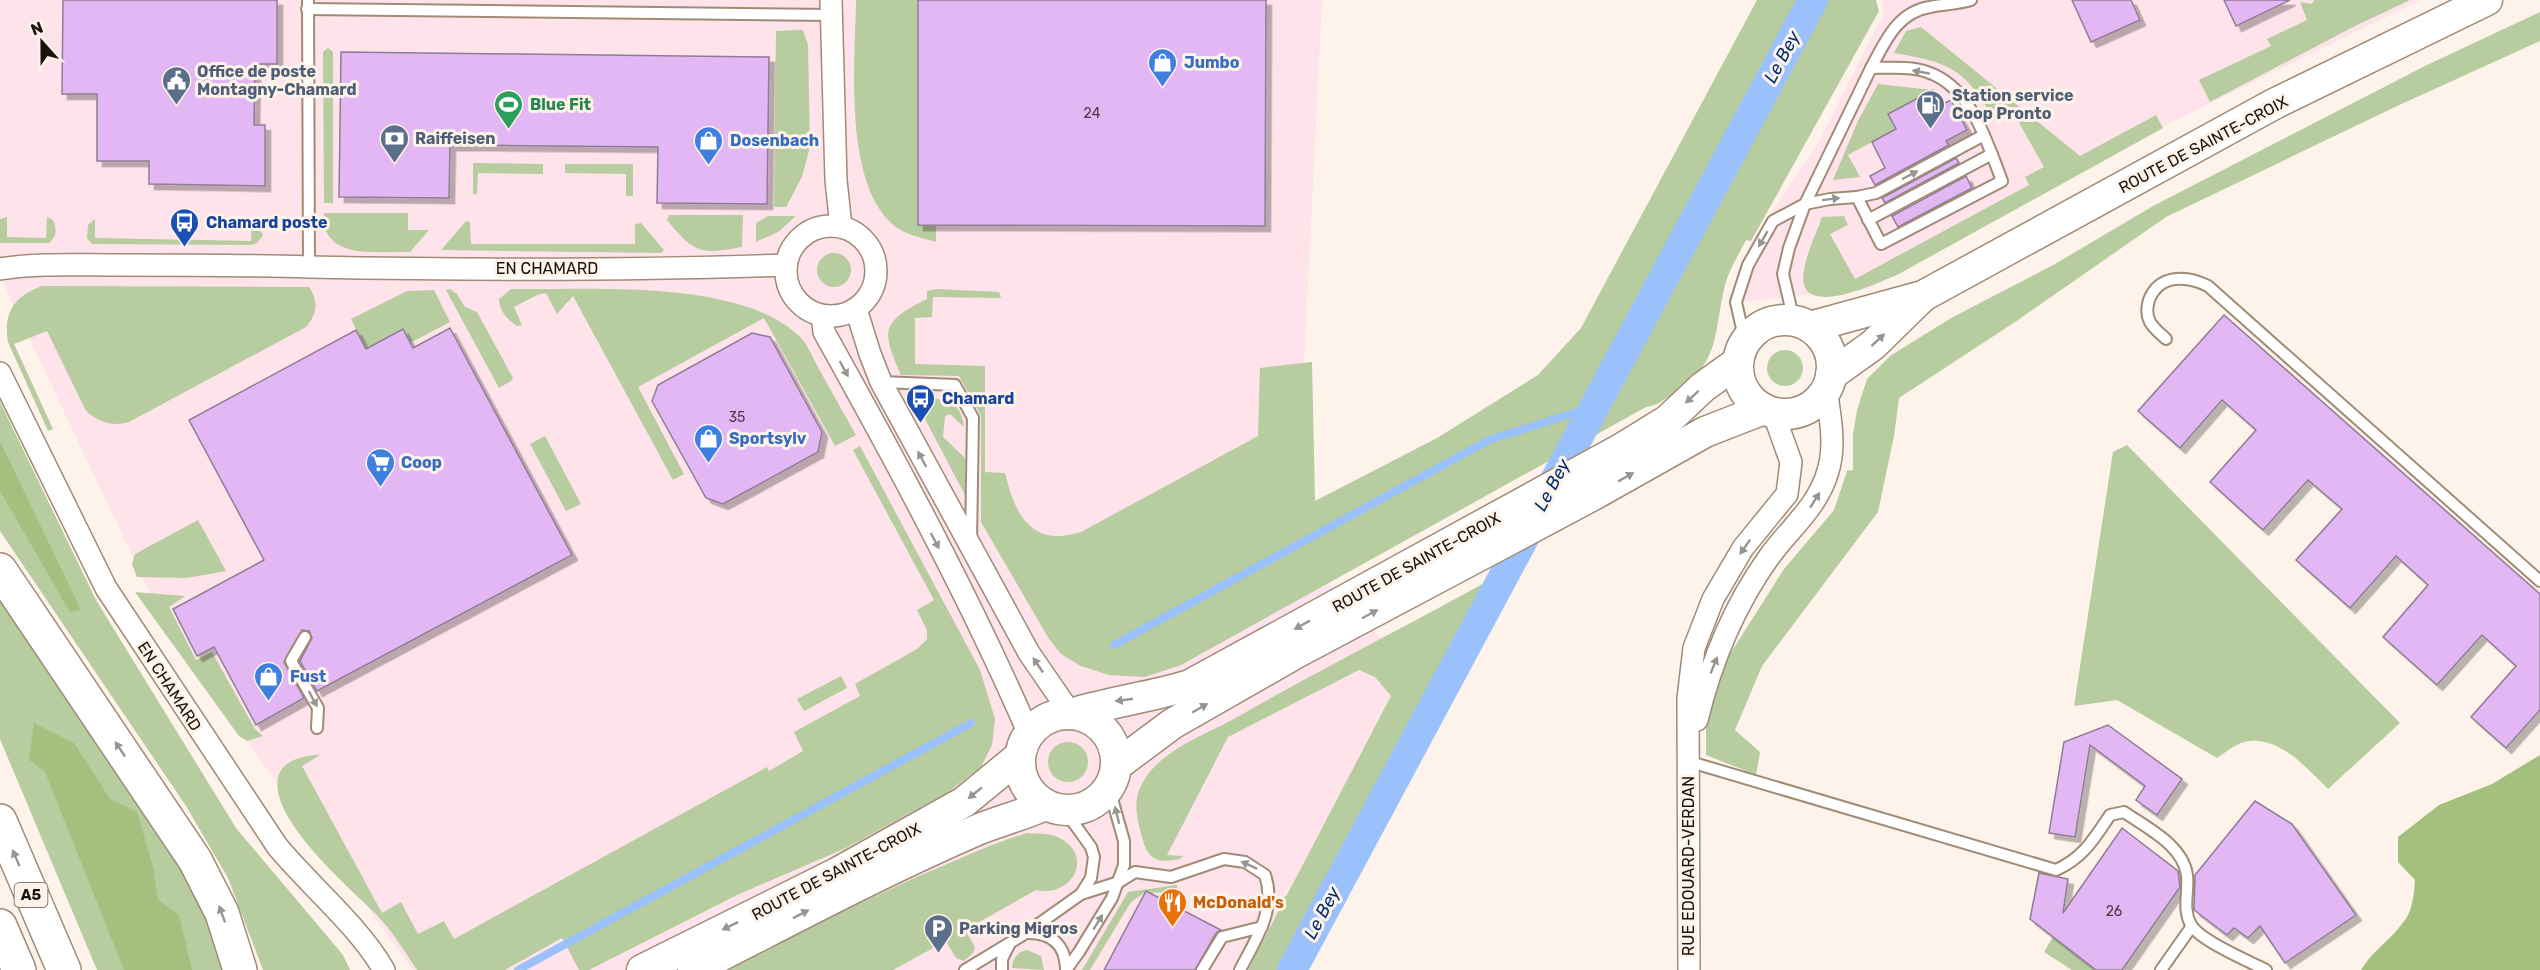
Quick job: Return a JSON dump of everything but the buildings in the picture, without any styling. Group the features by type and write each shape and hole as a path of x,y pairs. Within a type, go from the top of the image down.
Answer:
{"highway":[{"path":"0,570 195,860 222,913 240,970"},
{"name":"A5","path":"0,820 64,970"},
{"name":"A5","path":"0,926 19,970"}],"main road":[{"name":"ROUTE DE SAINTE-CROIX","path":"1802,324 1923,296 2274,104 2487,0"},
{"name":"ROUTE DE SAINTE-CROIX","path":"1829,382 1873,345 1923,296"},
{"path":"1780,320 1802,324 1821,336 1828,348 1832,361 1829,382 1817,402 1804,410 1789,414 1769,410 1747,394 1742,384 1742,352 1754,332 1766,324 1780,320"},
{"name":"ROUTE DE SAINTE-CROIX","path":"1071,714 1108,703 1153,696 1190,686 1621,449 1668,420 1742,352"},
{"name":"ROUTE DE SAINTE-CROIX","path":"1113,776 1172,724 1296,653 1593,495 1705,432 1769,410"},
{"path":"1071,714 1086,717 1099,724 1109,736 1115,750 1113,776 1097,801 1082,808 1055,808 1034,796 1025,784 1020,771 1024,745 1040,723 1055,716 1071,714"},
{"name":"ROUTE DE SAINTE-CROIX","path":"642,970 837,873 964,802 1024,745"},
{"name":"ROUTE DE SAINTE-CROIX","path":"693,970 818,905 968,835 1024,815 1055,808"}],"street":[{"path":"831,8 836,180 841,227"},
{"path":"826,227 841,227 853,232 865,242 874,262 874,284 867,298 856,309 840,316 822,316 807,310 794,298 787,282 786,264 792,248 804,234 826,227"},
{"name":"EN CHAMARD","path":"0,270 21,266 60,265 237,264 309,267 692,268 786,264"},
{"path":"856,309 881,382 1029,653 1071,714"},
{"path":"822,316 824,332 1000,668 1024,745"},
{"name":"EN CHAMARD","path":"0,373 106,588 277,846 369,947 384,970"},
{"path":"1688,761 1706,684 1736,610 1769,557 1812,506 1829,470 1831,422 1829,382"},
{"path":"1688,761 1688,699 1694,648 1713,599 1743,548 1787,494 1789,487 1791,462 1769,410"},
{"name":"RUE EDOUARD-VERDAN","path":"1688,761 1689,970"}],"lane":[{"path":"543,0 543,12"},
{"path":"1802,324 1783,274 1790,248 1805,204 1871,68 1890,35 1905,16 1927,7 1971,0"},
{"path":"309,267 308,5 543,12 831,8"},
{"path":"1857,197 1881,244 2002,180 1984,135 1966,103 1948,82 1926,71 1871,68"},
{"path":"1742,352 1736,302 1748,265 1773,221 1805,204 1830,198 1857,197 1876,193 1984,135"},
{"path":"1868,220 1992,154"},
{"path":"2166,339 2151,325 2148,317 2146,308 2152,292 2164,281 2179,278 2195,279 2208,286 2540,580"},
{"path":"881,382 955,385 973,418 973,521 970,548"},
{"path":"305,637 291,661 318,708 317,728"},
{"path":"1688,761 2056,870 2073,862 2094,839 2110,815 2124,812 2161,837 2181,857 2187,875 2185,908 2192,926 2215,944 2266,970"},
{"path":"1066,969 1096,925 1119,882 1124,841 1113,776"},
{"path":"1055,808 1091,848 1094,857 1091,878 1082,894"},
{"path":"1124,854 1135,872"},
{"path":"965,970 1026,933 1082,894 1119,882 1135,872 1171,877 1224,859 1245,862 1260,870 1268,882 1270,903 1262,927 1240,970"},
{"path":"2161,970 2192,926"},
{"path":"1202,970 1222,937 1262,927"},
{"path":"1026,933 1037,933 1054,939 1064,952 1066,969"},
{"path":"1002,970 1002,959 1011,942"}],"shaded area":[{"path":"0,0 1322,0 1295,549 1415,674 1256,970 413,970 169,634 0,276"},
{"path":"1881,0 2421,0 2168,124 1868,289 1736,302 1748,265 1751,243 1819,141 1884,13"}],"green space":[{"path":"856,0 918,0 918,225 936,225 936,242 917,237 894,226 875,202 865,177 855,117"},
{"path":"1757,0 1876,0 1879,11 1751,241 1746,240 1734,262 1725,285 1713,345 1701,370 1661,402 1646,407 1181,665 1145,677 1109,675 1081,666 1061,654 1049,639 981,522 981,416 959,376 901,375 888,337 893,321 927,299 927,291 937,289 999,292 1001,298 933,297 932,317 915,318 915,364 985,366 985,472 1005,473 1020,514 1038,531 1049,535 1064,536 1081,532 1258,436 1260,368 1312,362 1315,501 1437,438 1538,375 1581,328"},
{"path":"2314,0 2410,0 2353,27 2210,102 2199,80 2271,46 2267,39 2307,20 2300,2 2312,4"},
{"path":"2540,12 2540,41 2395,107 2166,217 2015,322 1899,398 1894,436 1878,512 1762,666 1735,730 1760,752 1756,775 1706,755 1706,724 1713,690 1730,654 1784,569 1834,510 1847,471 1853,470 1853,435 1857,410 1867,379 1890,356 1951,318 2055,264 2153,206 2427,65"},
{"path":"1921,27 2080,156 2156,115 2163,128 1897,275 1839,295 1824,297 1812,294 1804,286 1804,270 1822,217 1844,216 1848,225 1830,234 1855,279 2029,185 2025,177 2044,167 2013,112 1995,121 1975,90 1955,71 1944,65 1894,53 1906,31"},
{"path":"803,30 808,45 810,147 802,177 786,207 774,207 776,31"},
{"path":"328,48 333,52 333,203 324,203 323,52"},
{"path":"1878,84 1933,90 1889,114 1896,129 1848,155 1860,177 1833,180 1858,121"},
{"path":"473,163 543,164 543,174 478,173 477,194 473,194"},
{"path":"565,164 633,164 633,196 626,196 626,174 565,173"},
{"path":"324,213 408,213 408,230 429,230 410,252 354,250 341,246 331,239 325,228"},
{"path":"669,215 743,215 742,247 716,251 699,249 676,231 667,220"},
{"path":"768,216 796,216 778,232 756,242 756,223"},
{"path":"7,217 7,237 46,238 47,217 53,220 55,236 49,243 0,243 0,219"},
{"path":"95,219 95,238 251,241 252,220 263,235 257,243 251,245 92,244 87,238 88,225"},
{"path":"466,221 470,222 471,244 635,244 635,224 641,223 664,250 661,253 441,250"},
{"path":"834,253 846,258 851,270 846,282 834,287 822,282 817,270 822,258"},
{"path":"42,286 309,287 315,308 313,317 306,327 129,422 117,424 96,418 86,411 47,331 14,344 53,429 48,431 8,342 7,332 9,314 18,300"},
{"path":"450,289 457,294 465,307 477,312 513,378 499,388 446,290"},
{"path":"511,289 623,289 665,292 706,297 743,306 776,319 802,339 856,435 835,446 764,318 638,387 684,474 673,480 573,296 557,314 546,293 514,307 522,325 517,326 505,315 499,299"},
{"path":"434,290 450,322 410,343 403,329 366,349 351,319 407,291"},
{"path":"1785,350 1798,355 1803,368 1798,381 1785,386 1772,381 1767,368 1772,355"},
{"path":"914,398 948,401 959,410 964,427 950,414 945,416 943,437 965,458 965,495"},
{"path":"0,402 96,600 236,828 343,955 350,970 263,970 228,878 186,806 0,531"},
{"path":"545,436 581,504 566,511 530,444"},
{"path":"0,442 81,610 70,612 0,491"},
{"path":"2127,445 2400,723 2328,789 2293,756 2272,744 2261,741 2241,743 2217,758 2117,700 2074,706 2113,452"},
{"path":"860,446 980,670 995,719 992,745 981,767 948,792 846,848 737,895 589,970 579,970 562,938 505,970 417,970 382,920 311,849 295,828 283,808 278,789 280,772 283,768 297,759 320,755 302,766 382,913 401,902 418,934 444,921 454,939 767,767 769,771 803,751 794,732 860,696 855,684 917,649 927,639 927,630 917,610 934,600 853,450"},
{"path":"198,520 226,571 187,578 137,577 132,564 135,554"},
{"path":"1497,576 1286,970 1248,970 1279,910 1279,902 1287,895 1391,696 1375,677 1359,670 1228,737 1167,855 1183,856 1180,859 1158,860 1150,855 1144,844 1136,805 1143,782 1160,761 1183,745"},
{"path":"0,586 175,848 229,970 97,970 0,739"},
{"path":"135,592 185,596 169,607 196,660 212,652 255,729 263,736 247,741 239,736"},
{"path":"841,676 847,688 804,711 797,699"},
{"path":"34,723 74,743 110,799 137,812 153,867 158,900 179,915 192,970 124,970 45,772 29,760"},
{"path":"1068,742 1082,748 1088,762 1082,776 1068,782 1054,776 1048,762 1054,748"},
{"path":"2540,755 2540,970 2361,970 2400,927 2408,916 2411,906 2415,880 2398,862 2398,837 2439,805 2492,784"},
{"path":"1027,833 1052,835 1068,844 1075,853 1077,863 1075,872 1069,881 1060,887 1049,891 1036,890 965,930 975,947 973,953 964,961 956,958 946,941 893,970 730,970 881,893 979,850"},
{"path":"1177,885 1178,892 1144,893 1131,902 1090,970 1082,970 1128,892"},
{"path":"2053,937 2096,970 2072,970 2044,952"},
{"path":"1027,950 1041,956 1044,970 1012,968 1016,956"}],"waterway":[{"name":"Le Bey","path":"1292,970 1813,0"},
{"path":"1114,645 1489,440 1593,407"},
{"path":"518,970 971,723"}],"place":[{"name":"Jumbo","path":"1163,88"},
{"name":"Office de poste Montagny-Chamard","path":"176,106"},
{"name":"Blue Fit","path":"509,130"},
{"name":"Station service Coop Pronto","path":"1931,130"},
{"name":"Raiffeisen","path":"394,164"},
{"name":"Dosenbach","path":"709,166"},
{"name":"Chamard poste","path":"185,248"},
{"name":"Chamard","path":"921,424"},
{"name":"Sportsylv","path":"708,464"},
{"name":"Coop","path":"380,488"},
{"name":"Fust","path":"269,702"},
{"name":"McDonald's","path":"1172,928"},
{"name":"Parking Migros","path":"938,954"}]}
